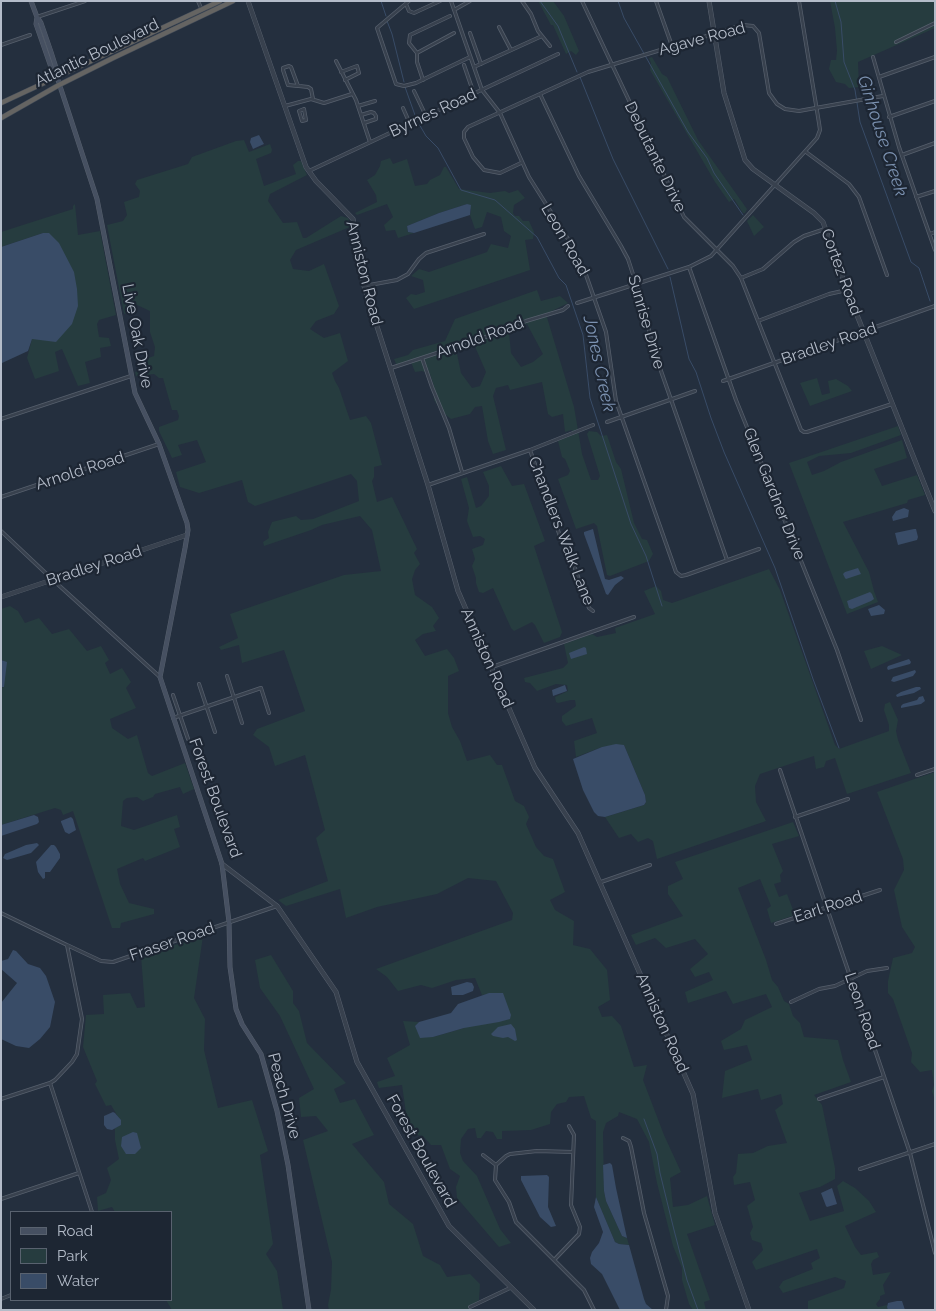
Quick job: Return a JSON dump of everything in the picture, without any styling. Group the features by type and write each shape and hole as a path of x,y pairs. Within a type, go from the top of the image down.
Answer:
{"highway":[{"name":"Atlantic Boulevard","path":"1,104 220,1"},
{"name":"Atlantic Boulevard","path":"1,118 59,85 233,1"},
{"path":"155,38 155,34 159,30"}],"main road":[{"name":"Live Oak Drive","path":"31,1 37,17 36,24 50,65 57,77 98,202 137,400 159,444 187,523 187,535 172,622 160,677"},
{"name":"Forest Boulevard","path":"160,677 222,864"},
{"name":"Peach Drive","path":"222,864 229,922 230,967 236,1009 242,1024 260,1054 280,1121 309,1310"}],"street":[{"path":"37,17 85,1"},
{"path":"198,1 202,10"},
{"name":"Anniston Road","path":"248,1 306,166 353,219 364,286 428,485 455,584 536,768 578,833 693,1094 715,1213 749,1310"},
{"path":"409,1 378,26 377,30 396,84 404,86 422,80 470,58"},
{"path":"406,4 408,11 414,13 440,1"},
{"name":"Leon Road","path":"451,1 482,90 500,113 538,194 573,247 586,272 606,332 614,396 676,572 679,575 686,575 727,560"},
{"path":"454,10 470,1"},
{"path":"522,1 542,36 550,46"},
{"name":"Debutante Drive","path":"582,1 684,217 733,266 741,278 801,430 807,432 892,404"},
{"path":"656,1 672,46"},
{"name":"Cortez Road","path":"709,1 724,93 742,152 750,165 814,213 821,219 826,228 847,290 935,510"},
{"path":"577,303 689,267 706,259 776,185 817,138 819,133 817,108 799,1"},
{"path":"422,80 417,62 417,53 409,43 410,35 450,16"},
{"path":"896,42 935,23"},
{"name":"Agave Road","path":"522,163 504,172 495,173 480,167 473,157 463,134 465,129 588,72 744,25 753,26 760,34 768,84 773,99 786,109 817,108 883,96"},
{"path":"499,27 511,50"},
{"path":"417,53 454,33"},
{"path":"470,34 481,64"},
{"path":"1,45 30,35"},
{"path":"474,67 542,36"},
{"name":"Byrnes Road","path":"309,171 558,54"},
{"path":"879,77 935,57"},
{"path":"873,58 889,117 935,250"},
{"path":"336,61 358,106 370,143"},
{"path":"464,65 474,94"},
{"path":"341,72 357,66 359,73 345,80"},
{"path":"298,86 291,67 283,68 288,85 298,86 308,87 311,89 313,99"},
{"path":"414,91 426,117"},
{"path":"285,106 313,99 324,103 352,94"},
{"name":"Sunrise Drive","path":"540,94 579,176 621,246 636,284 652,348 727,560"},
{"path":"302,101 304,109 306,120 302,121 299,112 304,109"},
{"path":"358,106 375,101"},
{"path":"889,117 935,101"},
{"path":"402,108 410,124"},
{"path":"361,115 371,112 376,116 376,119 364,123"},
{"path":"902,155 935,143"},
{"path":"806,152 848,184 858,197 887,275"},
{"path":"916,197 935,191"},
{"path":"741,278 763,269 794,242 804,236 826,228"},
{"path":"930,234 935,232"},
{"path":"364,286 398,280 408,274 419,259 426,254 484,234"},
{"name":"Glen Gardner Drive","path":"689,267 736,400 836,650 861,720"},
{"path":"758,321 829,294 847,290"},
{"name":"Arnold Road","path":"391,368 504,331 526,321 563,310 568,306"},
{"name":"Bradley Road","path":"723,381 935,306"},
{"path":"422,358 448,428 462,473"},
{"path":"1,419 131,376"},
{"path":"607,422 695,392"},
{"path":"428,485 530,450 593,425"},
{"name":"Arnold Road","path":"1,497 159,444"},
{"name":"Chandlers Walk Lane","path":"530,450 562,542 571,557 588,608 593,611"},
{"path":"1,531 160,677"},
{"name":"Bradley Road","path":"1,597 187,535"},
{"path":"727,560 759,549"},
{"path":"492,667 634,617"},
{"path":"227,676 242,723"},
{"path":"199,684 215,732"},
{"path":"173,718 261,688 270,713"},
{"path":"173,695 188,739"},
{"path":"917,775 935,769"},
{"name":"Leon Road","path":"780,770 910,1153 935,1253"},
{"path":"795,816 848,799"},
{"name":"Forest Boulevard","path":"222,864 277,906 336,992 358,1062 449,1226 534,1310"},
{"path":"600,882 650,865"},
{"name":"Earl Road","path":"776,924 880,890"},
{"name":"Fraser Road","path":"1,913 101,961 109,962 277,906"},
{"path":"1,1099 50,1084 75,1058 82,1025 67,945"},
{"path":"791,1002 819,989 835,986 867,971 887,968"},
{"path":"819,1099 884,1077"},
{"path":"50,1084 92,1211"},
{"path":"554,1259 579,1234 580,1227 571,1205 574,1135 569,1126"},
{"path":"623,1138 629,1142 631,1147 644,1212 668,1296 666,1310"},
{"path":"860,1169 935,1144"},
{"path":"573,1152 537,1151 510,1154 496,1166 495,1180 509,1202 516,1222 584,1290 594,1310"},
{"path":"483,1155 496,1166"},
{"path":"1,1199 80,1173"},
{"path":"470,1307 512,1287"}],"green space":[{"path":"538,1 553,1 564,16 579,51 576,55 571,51 566,54 553,25 551,25"},
{"path":"830,1 935,1 935,28 858,62 859,87 849,88 845,84 836,82 829,69 831,60 836,60 837,51"},
{"path":"652,57 662,74 667,77 698,140 747,209 745,213 743,213 734,199 729,202 715,182 650,70 651,63 649,58"},
{"path":"244,140 249,152 270,144 271,153 256,159 264,186 296,174 293,165 301,161 307,175 270,194 268,201 283,223 297,222 303,238 306,238 341,216 348,218 352,226 296,250 290,260 293,269 309,271 324,264 339,306 334,314 316,321 310,329 324,338 340,333 348,361 332,373 350,420 366,416 371,423 382,465 374,467 372,481 377,502 392,497 417,549 414,553 420,564 415,570 412,579 415,595 432,607 439,618 433,626 436,631 423,634 415,640 425,656 447,649 454,658 459,671 448,676 448,713 467,761 490,755 497,765 502,765 515,801 524,806 529,817 526,824 536,847 544,856 553,859 565,892 550,900 555,910 574,921 573,945 590,949 607,970 610,1000 598,1007 602,1017 612,1016 621,1026 634,1067 647,1065 643,1080 664,1135 681,1172 670,1178 673,1207 688,1205 707,1196 715,1225 687,1234 710,1300 704,1302 706,1310 693,1310 689,1304 682,1280 682,1268 673,1246 657,1183 649,1142 637,1119 619,1112 618,1116 606,1123 603,1132 604,1191 606,1201 622,1236 627,1238 629,1245 615,1242 596,1197 596,1121 591,1118 584,1096 569,1097 566,1102 557,1104 551,1112 550,1124 531,1130 502,1131 502,1139 497,1139 493,1132 486,1131 481,1138 477,1138 475,1128 468,1129 461,1139 460,1153 463,1161 477,1176 500,1229 511,1243 499,1247 457,1198 456,1187 460,1176 450,1169 441,1145 431,1145 423,1136 412,1134 407,1120 402,1085 379,1088 377,1082 395,1076 387,1058 410,1045 403,1021 419,1022 415,1026 433,1037 464,1028 499,993 482,995 475,978 456,980 432,988 421,985 398,991 387,977 376,969 512,920 513,913 496,881 468,878 437,894 377,907 346,918 340,889 286,906 278,900 328,881 316,838 325,830 305,755 275,766 269,747 253,735 257,729 305,711 284,650 242,663 239,645 221,650 219,647 238,638 230,614 344,575 381,571 372,530 360,516 322,525 264,546 263,542 269,538 268,532 272,522 296,516 301,520 313,519 359,501 357,481 351,474 255,506 248,502 242,480 199,493 180,487 176,472 206,462 197,440 178,445 182,455 172,458 159,431 159,427 178,420 179,416 177,410 172,410 163,378 159,378 154,374 136,376 135,372 147,368 145,359 154,356 155,347 150,332 150,311 135,304 129,312 124,314 107,225 123,221 127,215 124,202 139,197 140,191 135,184 137,180 188,164 192,157 236,141"},
{"path":"390,158 393,164 407,159 415,186 427,184 430,180 440,175 444,167 446,167 459,189 490,193 505,191 509,193 518,190 525,198 514,205 513,213 523,221 529,221 534,232 533,239 525,240 530,270 414,309 406,298 411,294 416,295 425,292 423,280 411,276 419,269 429,272 487,252 491,244 508,248 511,236 504,231 501,217 487,212 482,227 475,229 470,215 471,210 467,204 407,226 408,232 414,233 398,238 395,230 386,231 384,225 393,217 387,204 357,215 355,213 377,202 376,195 367,180 375,175 381,161"},
{"path":"75,204 78,235 100,231 116,315 99,320 97,324 99,337 109,338 111,346 100,348 101,357 85,362 90,383 78,386 62,349 55,352 59,371 35,379 27,358 32,339 43,233 1,247 1,232 73,209"},
{"path":"753,215 764,227 754,236 747,221"},
{"path":"537,290 541,301 560,296 568,303 546,314 574,407 582,454 591,480 598,480 600,476 587,434 589,431 597,432 601,436 607,435 616,462 621,469 634,523 642,539 647,540 653,554 649,561 610,576 607,575 597,526 594,523 576,529 558,479 568,475 570,471 565,459 562,457 558,441 573,435 572,430 565,432 563,414 552,417 548,414 542,382 510,390 508,385 496,388 493,396 506,450 493,454 488,441 482,406 475,407 470,414 451,419 442,412 434,400 434,386 430,374 422,371 415,372 411,362 397,366 394,359 408,355 413,350 445,341 455,319","holes":["527,324 543,354 533,362 521,367 511,353 509,332","473,342 486,372 480,386 472,388 461,373 456,349"]},
{"path":"817,378 822,395 830,393 828,381 836,379 848,386 852,391 810,406 800,383"},
{"path":"898,426 901,435 851,453 819,456 807,462 812,475 841,462 902,440 907,458 874,469 882,486 917,475 925,495 908,500 907,503 843,522 869,572 878,602 847,614 789,463"},
{"path":"501,466 512,486 524,484 545,541 534,546 562,632 560,637 544,643 532,622 514,631 493,588 483,593 479,592 476,583 472,566 475,559 472,549 483,545 485,539 480,536 473,537 467,521 469,508 461,479 467,477 476,508 481,506 489,496 489,486 483,472"},
{"path":"769,569 780,590 835,745 839,749 889,731 884,710 885,704 890,702 898,720 896,731 898,740 911,773 847,794 835,758 826,761 824,767 816,769 814,756 760,774 755,786 756,802 766,821 657,859 653,841 648,838 638,842 631,834 619,838 605,817 644,805 646,802 645,795 624,745 602,747 576,757 574,741 597,733 592,718 566,726 562,721 562,716 576,706 575,700 558,703 555,697 568,691 567,685 556,684 537,691 530,683 525,682 524,678 563,668 568,663 564,644 592,634 597,637 616,633 615,628 655,614 644,591 656,586 661,591 663,600 672,603"},
{"path":"10,606 18,611 25,623 39,618 52,634 69,629 87,651 101,646 109,660 105,663 110,674 122,668 131,682 126,688 136,708 110,719 112,728 128,739 137,735 148,773 152,776 185,763 194,789 183,794 180,787 155,794 153,797 143,801 137,797 127,798 123,801 121,826 134,830 177,815 180,827 174,829 180,847 145,861 143,858 117,869 120,884 129,903 154,909 154,914 121,923 120,928 112,928 73,811 63,815 61,810 55,808 1,825 1,688 4,687 3,660 1,660 1,609"},
{"path":"882,646 902,655 871,669 864,651"},
{"path":"935,772 935,1101 932,1091 934,1085 932,1070 920,1072 911,1062 912,1053 893,999 888,993 888,981 893,958 912,953 915,947 902,927 894,890 904,870 903,859 877,792"},
{"path":"793,822 799,836 772,844 783,871 780,875 781,882 774,884 779,897 787,894 795,915 771,923 767,909 771,906 760,879 738,888 772,980 778,987 784,1001 789,1004 793,1016 800,1023 804,1037 838,1040 851,1082 814,1095 822,1105 835,1168 835,1179 820,1187 799,1193 810,1221 844,1211 837,1186 843,1181 855,1188 869,1201 876,1212 845,1226 861,1255 877,1252 879,1257 873,1260 871,1264 873,1275 891,1272 883,1285 885,1294 880,1296 876,1304 878,1307 887,1305 889,1310 808,1310 808,1301 844,1288 846,1281 835,1277 783,1293 779,1287 783,1281 813,1269 811,1263 820,1258 817,1249 756,1270 752,1262 763,1250 761,1243 752,1240 750,1233 753,1227 747,1206 755,1200 750,1182 734,1185 733,1177 736,1173 738,1154 753,1153 768,1146 787,1143 775,1110 783,1104 781,1094 761,1100 758,1089 722,1098 725,1071 752,1060 747,1045 724,1050 721,1041 741,1029 745,1020 772,1007 766,994 733,1004 726,991 688,1003 685,992 713,980 709,972 695,977 690,969 708,954 695,939 666,948 655,938 636,945 631,935 683,916 668,894 668,886 683,879 675,862"},
{"path":"203,936 194,998 205,1019 204,1050 218,1108 252,1100 268,1151 260,1155 273,1244 266,1254 277,1271 283,1310 172,1310 167,1301 172,1301 172,1211 114,1211 112,1207 98,1211 97,1197 106,1193 111,1180 107,1168 119,1159 115,1140 115,1128 121,1125 111,1105 106,1106 95,1084 97,1081 83,1047 86,1015 104,1014 103,995 130,993 137,1008 145,1007 141,956"},
{"path":"271,955 293,991 293,1003 299,1011 307,1043 346,1083 334,1089 340,1103 355,1099 374,1135 352,1144 384,1182 389,1204 413,1224 423,1256 440,1265 447,1277 470,1274 480,1284 479,1300 467,1310 329,1310 332,1262 303,1140 328,1131 316,1116 301,1117 299,1098 314,1089 280,1016 260,988 255,960"}],"water":[{"path":"259,135 264,144 253,149 250,142 251,138"},
{"path":"467,204 471,205 470,215 414,233 408,232 407,226"},
{"path":"43,233 49,233 59,243 74,272 78,306 72,324 56,342 32,339 28,351 2,363 1,369 1,247"},
{"path":"904,508 909,510 908,517 893,521 892,517 896,511"},
{"path":"593,529 605,579 609,580 621,576 624,578 615,585 608,595 584,534 584,532"},
{"path":"916,529 917,540 898,545 895,533"},
{"path":"858,568 861,574 845,578 843,574 845,572"},
{"path":"870,592 874,599 852,609 849,608 847,601"},
{"path":"879,605 885,610 884,614 871,616 868,609"},
{"path":"584,647 587,654 571,659 569,653"},
{"path":"909,659 910,664 888,670 887,668 888,666"},
{"path":"1,660 7,662 4,687 1,687"},
{"path":"915,670 916,672 913,676 894,682 891,681 893,677"},
{"path":"565,685 567,691 553,696 552,690"},
{"path":"916,687 921,689 914,693 897,697 896,695 901,692"},
{"path":"923,696 925,701 921,704 901,708 903,704"},
{"path":"616,744 624,745 645,795 646,802 644,805 605,817 598,816 583,790 573,759 602,747"},
{"path":"34,815 38,817 39,822 37,824 1,836 1,825"},
{"path":"71,817 76,830 69,834 65,832 61,821"},
{"path":"37,843 39,845 31,853 7,860 3,858 5,854 26,845"},
{"path":"51,845 56,847 60,858 50,872 45,872 45,878 43,879 38,872 36,862"},
{"path":"13,950 28,964 40,968 46,976 55,1002 50,1027 29,1048 16,1046 1,1039 1,1003 17,983 1,969 1,961 8,959"},
{"path":"467,982 472,983 473,991 463,995 452,995 451,987"},
{"path":"489,993 503,993 511,1015 510,1019 464,1028 433,1037 420,1038 415,1026 419,1022 451,1013 458,1004"},
{"path":"511,1024 515,1029 517,1040 515,1041 508,1037 503,1038 491,1034 498,1027"},
{"path":"113,1112 121,1120 121,1125 112,1130 107,1129 104,1125 104,1116"},
{"path":"133,1132 137,1133 141,1148 135,1154 126,1154 121,1146 122,1137"},
{"path":"610,1163 612,1165 627,1238 622,1236 606,1201 603,1165"},
{"path":"547,1175 549,1177 548,1207 556,1226 551,1227 540,1217 521,1180 521,1176"},
{"path":"832,1188 837,1204 827,1207 821,1193"},
{"path":"596,1197 615,1242 629,1245 644,1299 646,1304 653,1310 620,1310 602,1274 591,1264 592,1252 599,1243 603,1232 594,1207"},
{"path":"902,1301 905,1310 888,1310 888,1303"}],"waterway":[{"name":"Jones Creek","path":"381,1 386,16"},
{"path":"540,1 558,26 577,72"},
{"path":"618,1 624,18 688,132 743,215"},
{"name":"Ginhouse Creek","path":"835,1 841,22 844,62 855,90 860,122 911,262 919,268 930,301"},
{"name":"Jones Creek","path":"387,21 404,82"},
{"path":"580,77 613,159 668,269"},
{"name":"Jones Creek","path":"405,87 416,118"},
{"name":"Jones Creek","path":"419,124 426,136 438,148 461,190 495,200 537,237 559,278 566,285 583,335 590,398 631,524 646,556 662,606"},
{"path":"670,277 689,359 696,372 724,452 775,568 839,748"},
{"path":"644,1119 657,1154 687,1280 698,1310"}]}
